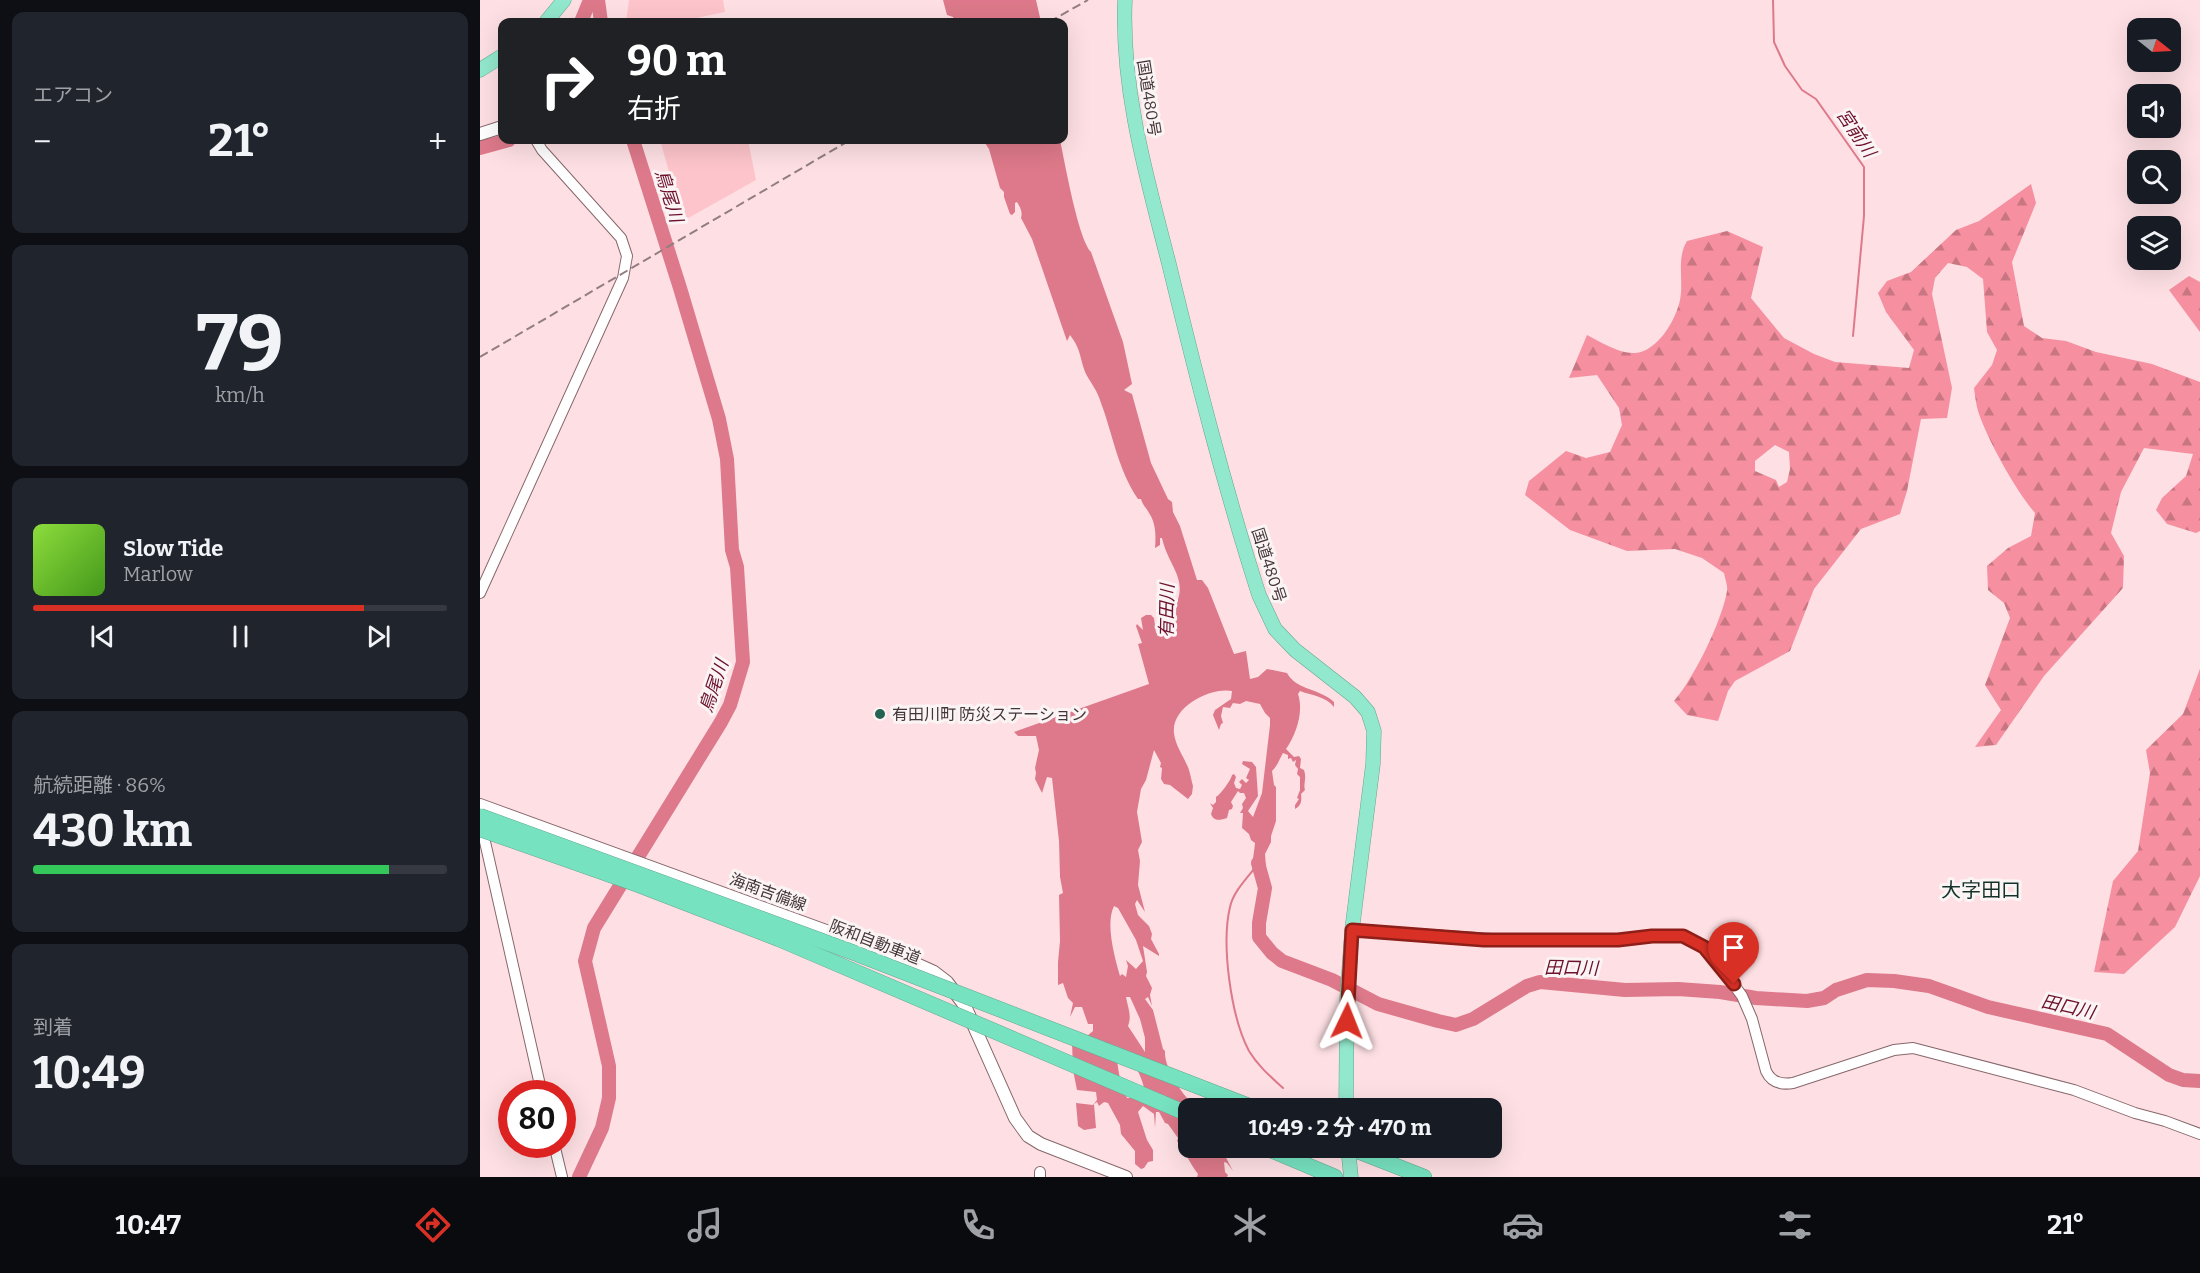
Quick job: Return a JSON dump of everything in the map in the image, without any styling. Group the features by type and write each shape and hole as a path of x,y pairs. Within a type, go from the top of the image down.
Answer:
{"highway":[{"path":"551,18 564,0"},
{"name":"国道480号","path":"1125,0 1124,39 1128,87 1140,149 1191,354 1259,594 1275,629 1295,650 1355,697 1368,712 1374,731 1373,764 1352,930 1348,981 1346,1098"},
{"path":"480,70 498,59"},
{"name":"阪和自動車道","path":"480,817 852,952 1228,1098"},
{"name":"阪和自動車道","path":"480,829 649,889 800,948 1178,1110"},
{"path":"1290,1158 1335,1177"},
{"path":"1350,1158 1351,1177"},
{"path":"1375,1158 1424,1177"}],"main road":[{"path":"480,134 498,129"},
{"name":"海南吉備線","path":"480,805 914,963 941,977 952,987 965,1006 1019,1125 1028,1136 1048,1147 1126,1177"}],"street":[{"path":"480,593 618,290 627,263 627,251 621,238 538,144"},
{"path":"480,817 539,1080"},
{"path":"1352,930 1496,940 1618,940 1652,936 1683,936 1699,943 1711,953 1738,991 1748,1008 1766,1071 1771,1078 1781,1083 1793,1083 1894,1050 1913,1048 2074,1090 2200,1134"},
{"path":"557,1158 562,1177"}],"green space":[{"path":"2031,184 2036,203 2012,262 2024,326 2042,338 2066,341 2096,352 2152,364 2200,382 2200,531 2196,533 2167,524 2156,510 2162,498 2186,476 2193,454 2144,448 2121,492 2111,533 2124,556 2123,588 2044,676 1996,745 1975,747 2001,710 1985,685 2010,618 2004,603 1988,590 1987,566 2008,548 2031,536 2035,513 2019,492 2003,464 1982,423 1977,406 1974,388 1992,365 1997,350 1987,332 1983,279 1967,267 1948,263 1935,278 1932,294 1952,388 1947,418 1921,419 1907,491 1900,514 1861,529 1814,589 1790,651 1735,681 1728,691 1718,721 1687,715 1674,701 1698,664 1719,618 1727,591 1724,573 1702,558 1675,549 1627,551 1570,530 1525,495 1529,481 1566,451 1586,458 1610,452 1622,425 1619,408 1597,375 1569,378 1587,335 1623,352 1635,353 1651,347 1664,334 1678,308 1681,292 1681,262 1687,241 1727,231 1763,247 1751,298 1784,338 1835,362 1909,368 1914,350 1886,312 1878,293 1887,281 1911,272 1956,230 1979,221","holes":["1775,445 1789,452 1790,469 1787,482 1779,487 1776,480 1755,471 1755,461"]},
{"path":"2189,276 2200,282 2200,332 2169,290"},
{"path":"2200,669 2200,876 2175,927 2124,974 2094,972 2113,881 2138,851 2150,773 2146,750 2183,714"}],"shaded area":[{"path":"629,0 723,0 725,12 696,18 627,18"},
{"path":"943,0 1036,0 1040,18 953,18 947,15"},
{"path":"661,144 749,144 756,180 683,221"},
{"path":"986,144 1061,144 1081,232 1091,252 1123,342 1132,384 1124,390 1132,394 1151,463 1168,499 1172,502 1173,512 1180,526 1197,580 1202,580 1208,588 1234,654 1246,651 1250,679 1258,677 1267,669 1287,673 1296,683 1334,702 1334,707 1318,697 1300,691 1298,694 1300,708 1298,723 1286,749 1294,757 1299,756 1301,759 1300,768 1305,773 1305,790 1301,794 1300,805 1295,809 1299,799 1297,798 1300,790 1300,777 1297,774 1296,760 1293,762 1291,758 1288,759 1288,755 1283,753 1272,771 1276,787 1276,821 1271,842 1265,854 1266,867 1263,868 1267,872 1267,881 1260,879 1254,872 1255,843 1242,828 1243,813 1240,813 1246,798 1244,793 1238,791 1231,802 1233,806 1227,818 1220,820 1214,818 1211,814 1213,808 1210,803 1213,805 1216,802 1216,797 1234,774 1236,788 1240,789 1242,785 1239,782 1242,779 1246,783 1249,780 1246,778 1250,769 1242,764 1243,761 1252,762 1256,767 1258,796 1248,811 1253,817 1262,793 1270,725 1270,718 1260,704 1246,701 1240,704 1233,703 1230,708 1223,707 1221,716 1223,723 1219,730 1213,715 1215,710 1231,699 1232,691 1213,692 1185,707 1175,724 1174,733 1193,786 1192,794 1188,799 1170,785 1164,784 1161,779 1161,763 1154,750 1146,780 1141,789 1137,812 1142,842 1138,850 1140,861 1138,885 1145,912 1137,900 1135,904 1138,915 1149,926 1151,939 1159,954 1159,956 1143,946 1146,976 1152,988 1150,995 1152,1006 1148,997 1145,999 1153,1010 1171,1074 1187,1098 1178,1098 1178,1138 1159,1112 1156,1112 1155,1128 1154,1114 1143,1106 1138,1112 1147,1140 1153,1150 1153,1161 1148,1162 1141,1169 1135,1164 1135,1151 1121,1134 1120,1125 1108,1103 1104,1102 1099,1106 1097,1102 1094,1104 1096,1128 1084,1130 1078,1126 1076,1103 1093,1105 1097,1100 1096,1092 1077,1090 1073,1070 1072,1042 1093,1031 1093,1024 1088,1024 1082,1007 1075,1007 1070,1017 1073,1003 1068,998 1063,983 1058,985 1059,895 1063,893 1052,778 1047,777 1042,793 1035,779 1039,750 1036,736 1018,736 1014,732 1149,684 1138,644 1142,643 1136,626 1137,624 1143,630 1141,618 1151,615 1154,618 1156,633 1162,629 1177,604 1179,584 1162,538 1160,538 1160,545 1155,548 1153,521 1125,476 1098,395 1086,374 1070,335 1067,341 1032,239 1021,218 1020,208 1017,202 1015,203 1015,212 1010,214 1004,192 1000,188","holes":["1114,906 1118,908 1136,940 1143,961 1136,969 1126,960 1128,966 1126,977 1122,974 1120,976 1110,922","1126,997 1130,997 1140,1019 1145,1038 1145,1052 1128,1026 1130,1015","1115,1046 1131,1059 1141,1078 1145,1091 1138,1098 1127,1098 1124,1091"]},
{"path":"1188,1158 1226,1158 1233,1171 1224,1162 1227,1177 1197,1177 1198,1174"}],"waterway":[{"path":"583,18 590,0"},
{"name":"鳥尾川","path":"598,0 600,18"},
{"name":"宮前川","path":"1773,0 1774,42 1785,66 1802,90 1816,99 1864,167 1864,216 1853,336"},
{"path":"480,148 498,143"},
{"name":"鳥尾川","path":"579,1177 602,1128 609,1098 609,1066 585,961 594,928 721,722 730,705 743,662 737,567 732,550 727,459 719,419 634,144"},
{"name":"田口川","path":"1258,863 1265,888 1259,937 1272,953 1282,961 1332,980 1378,1004 1438,1021 1456,1025 1473,1019 1527,986 1540,982 1625,990 1678,989 1807,1001 1824,998 1836,990 1867,980 1894,981 1929,986 1988,1007 2107,1034 2169,1075 2183,1080 2200,1081"},
{"path":"1254,869 1243,882 1230,907 1227,923 1229,980 1237,1020 1249,1051 1283,1088"}],"railway":[{"path":"1056,18 1088,0"},
{"path":"480,357 843,144"}],"place":[{"name":"有田川町 防災ステーション","path":"880,714"}],"district":[{"name":"大字田口","path":"1981,890"}],"route":[{"path":"1347,1021 1352,930 1484,940 1618,940 1652,936 1683,936 1711,953 1734,984"}],"water label":[{"name":"有田川","path":"1167,611"}]}
